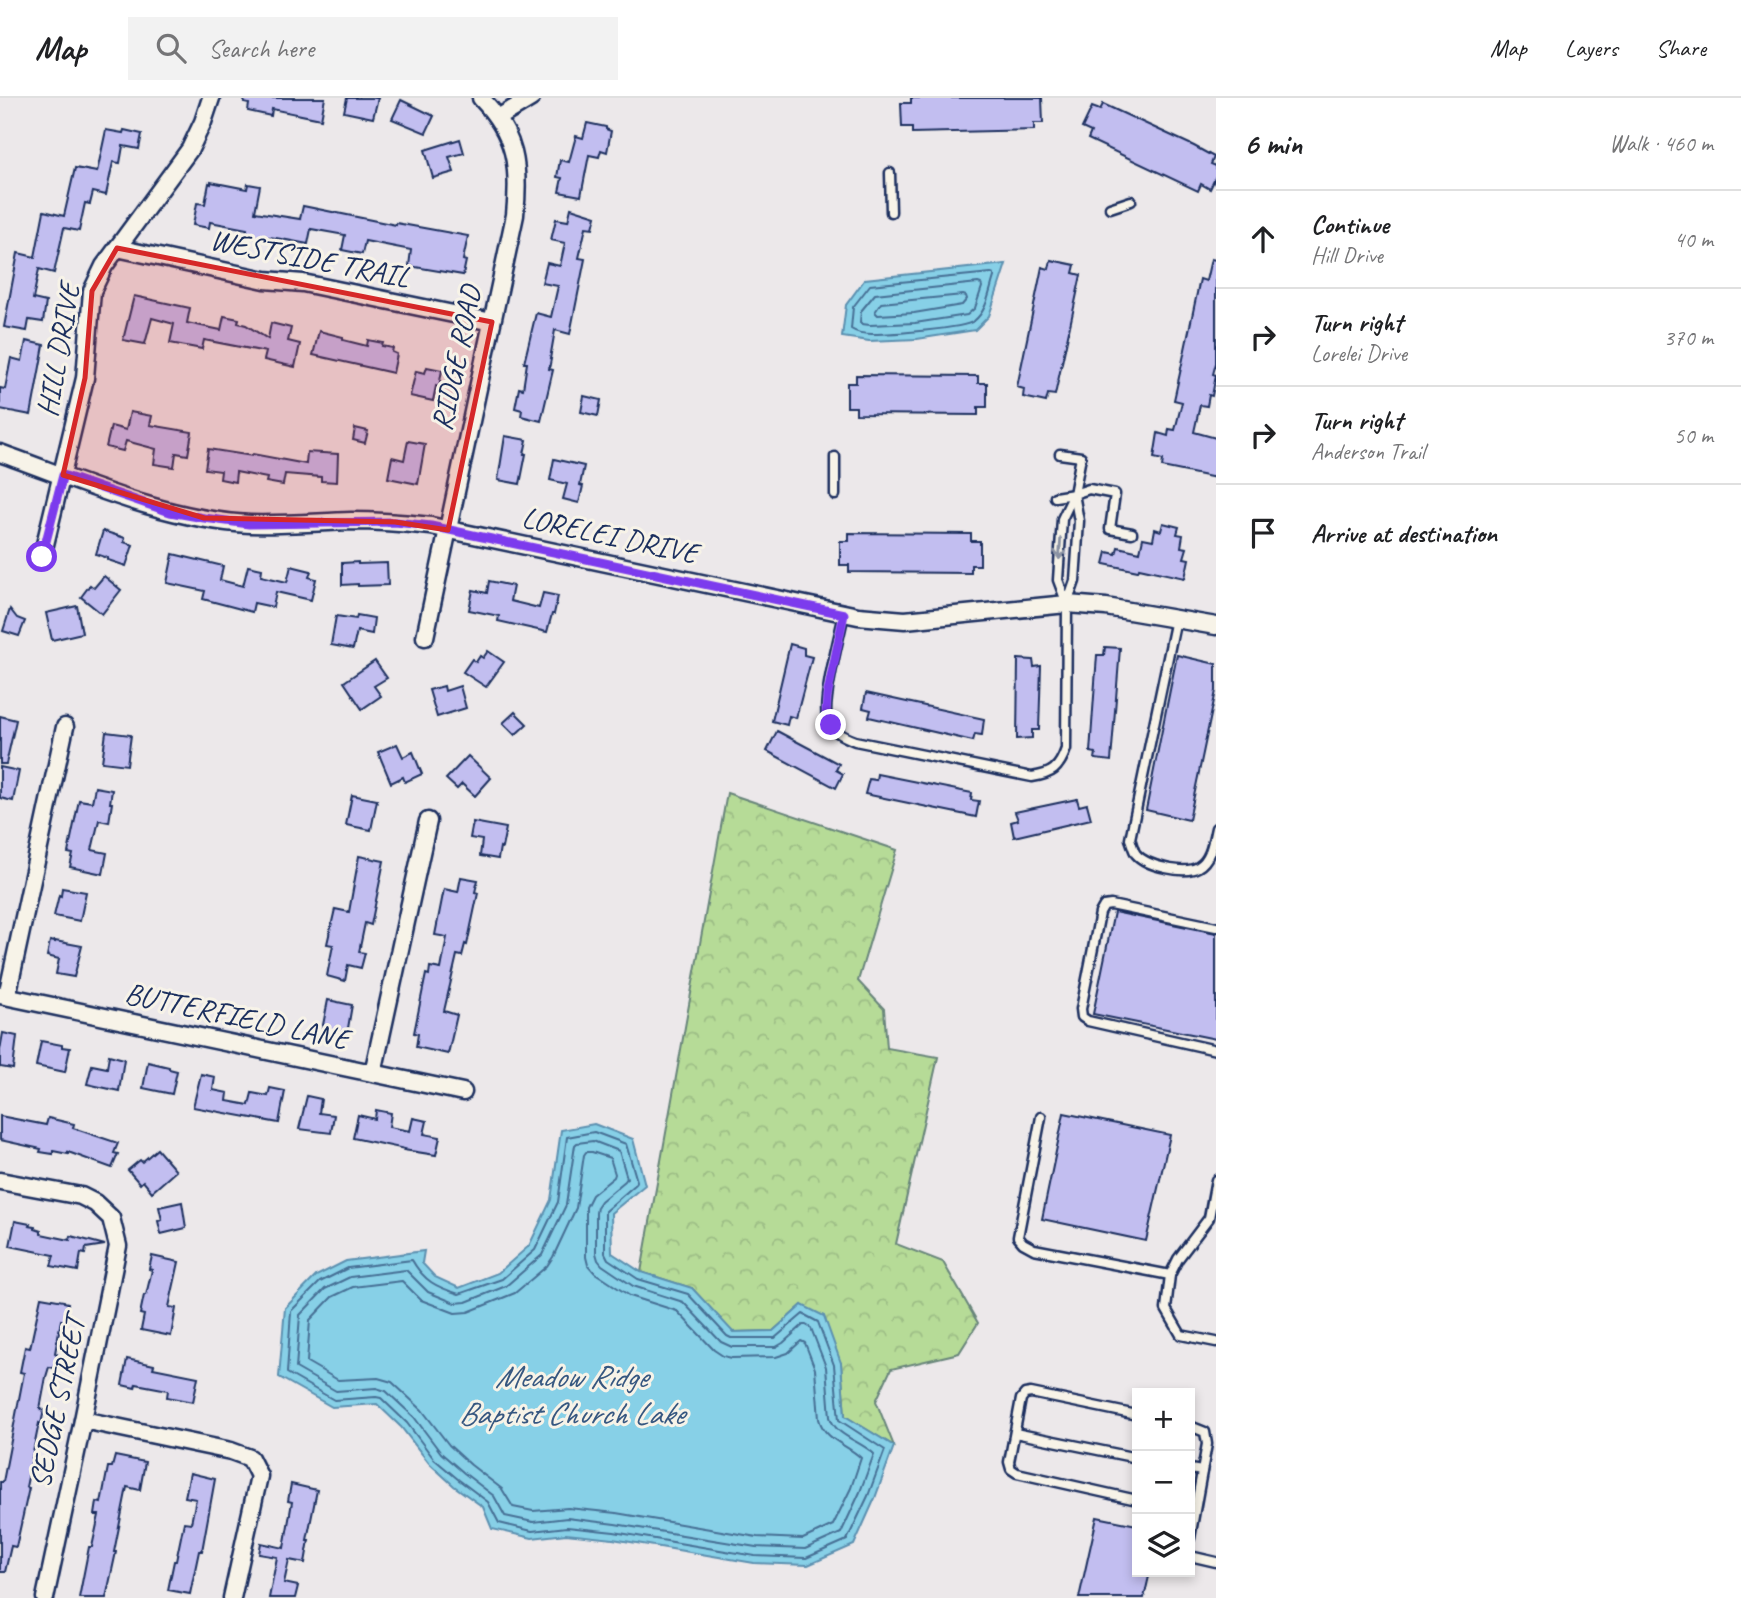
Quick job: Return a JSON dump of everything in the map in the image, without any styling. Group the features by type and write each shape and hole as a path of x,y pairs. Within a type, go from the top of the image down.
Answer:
{"street":[{"name":"HILL DRIVE","path":"42,557 85,378 92,291 104,266 190,149 211,98"},
{"name":"RIDGE ROAD","path":"425,637 515,215 518,184 513,147 498,118 481,98"},
{"path":"498,118 531,98"},
{"name":"WESTSIDE TRAIL","path":"117,248 265,280 303,284 492,322"},
{"name":"LORELEI DRIVE","path":"0,453 170,512 249,524 395,522 449,530 844,614 905,620 1067,604 1106,607 1216,626"},
{"path":"3,996 65,727"},
{"path":"373,1073 428,821"},
{"name":"BUTTERFIELD LANE","path":"3,996 463,1092"},
{"name":"SEDGE STREET","path":"0,1181 80,1196 95,1203 111,1218 117,1246 45,1598"},
{"path":"83,1420 231,1451 250,1458 259,1476 232,1598"}],"lane":[{"path":"890,173 891,212"},
{"path":"1110,208 1131,201"},
{"path":"1060,454 1081,457 1074,494 1062,519 1058,580 1067,604"},
{"path":"835,457 835,495"},
{"path":"1055,497 1089,489 1115,494 1110,529 1132,533"},
{"path":"844,614 827,697 826,716 838,734 855,741 1032,777 1046,775 1062,760 1066,749 1067,604 1075,581 1079,522 1074,494"},
{"path":"1176,619 1130,839 1136,854 1149,863 1186,872 1200,867 1212,850 1216,828"},
{"path":"1216,927 1111,905 1104,906 1100,913 1081,1009 1082,1017 1088,1021 1216,1050"},
{"path":"1041,1117 1018,1237 1034,1249 1170,1275"},
{"path":"1216,1180 1209,1218 1178,1259 1170,1275 1167,1309 1181,1335 1216,1342"},
{"path":"1132,1414 1025,1394 1021,1399 1009,1462 1011,1469 1017,1473 1132,1499"},
{"path":"1195,1428 1205,1432 1208,1444 1195,1500"},
{"path":"1015,1433 1132,1457"},
{"path":"1195,1470 1202,1471"},
{"path":"1195,1557 1216,1562"}],"highlighted area":[{"path":"117,248 492,322 448,530 395,522 204,518 63,475 85,378 92,291"}],"green space":[{"path":"727,793 897,850 858,981 884,1009 887,1048 938,1057 896,1244 943,1262 978,1323 959,1353 891,1369 876,1401 894,1446 845,1416 841,1363 802,1305 773,1331 732,1332 692,1288 641,1272"}],"water":[{"path":"1006,264 989,316 975,330 917,339 869,341 842,337 846,305 865,279"},
{"name":"Meadow Ridge Baptist Church Lake","path":"594,1124 633,1139 645,1185 611,1213 612,1253 641,1272 692,1288 733,1332 773,1331 802,1305 824,1316 841,1363 845,1416 894,1446 854,1545 808,1565 754,1563 613,1539 566,1534 532,1538 492,1529 483,1507 429,1463 401,1427 377,1404 332,1407 279,1377 285,1308 316,1276 346,1261 424,1251 422,1263 435,1277 459,1288 498,1273 529,1246 551,1200 561,1130"}],"building":[{"path":"245,98 325,98 321,119 272,109 271,116 248,111 249,104 244,103"},
{"path":"347,98 378,98 373,118 344,112"},
{"path":"911,98 1042,98 1043,123 1034,123 1034,130 912,133 912,127 902,127 901,103 911,103"},
{"path":"401,100 434,116 426,133 392,119"},
{"path":"1103,104 1214,157 1211,164 1216,166 1216,176 1210,189 1201,184 1198,191 1088,139 1091,132 1082,128 1092,107 1100,110"},
{"path":"587,123 606,127 611,131 607,152 601,150 599,157 589,155 581,196 559,192 562,178 557,177 560,160 569,162 576,136 583,138"},
{"path":"106,130 142,134 139,149 123,146 120,163 113,162 106,195 93,192 90,204 85,203 79,231 64,228 54,273 39,269 33,299 46,302 43,322 29,320 27,331 4,327 18,253 35,257 44,211 64,216 75,168 97,172"},
{"path":"460,139 464,153 449,157 454,172 433,178 425,150"},
{"path":"211,182 247,189 248,184 260,186 255,212 300,219 303,206 468,236 463,275 409,266 411,250 365,241 362,254 342,250 345,235 311,229 308,244 246,236 247,229 210,222 209,228 193,225 197,203 205,204"},
{"path":"571,208 596,216 593,228 586,227 579,258 585,259 570,334 555,330 549,369 553,370 541,421 521,416 522,410 515,408 519,388 523,389 527,363 524,363 536,313 551,317 558,286 542,283 547,263 560,266 565,243 551,240 556,219 568,221"},
{"path":"1211,259 1216,260 1216,363 1213,374 1216,375 1207,406 1200,405 1194,432 1216,438 1216,478 1162,467 1163,460 1154,458 1158,433 1168,436 1169,429 1175,430 1182,402 1174,400 1200,279 1206,281"},
{"path":"1051,260 1075,265 1073,273 1081,275 1055,395 1048,394 1046,402 1023,397 1024,389 1017,387 1042,267 1049,269"},
{"path":"134,296 190,308 187,323 221,330 224,316 239,319 238,323 268,339 271,323 291,328 288,341 300,344 295,367 264,360 266,352 204,340 202,349 170,343 174,324 152,318 145,344 123,340"},
{"path":"319,331 367,346 368,340 393,348 392,352 397,354 393,373 313,355"},
{"path":"26,341 44,345 31,415 0,409 0,388 5,389 11,358 22,361"},
{"path":"427,367 442,370 433,401 410,396 416,371 425,373"},
{"path":"856,375 978,376 978,383 987,383 987,407 978,407 978,415 856,414 856,407 847,407 847,383 856,383"},
{"path":"584,396 601,400 598,416 581,412"},
{"path":"130,412 152,416 150,425 192,432 188,455 176,453 174,467 154,464 156,449 126,441 123,451 106,447 111,426 126,430"},
{"path":"355,428 368,431 365,443 353,440"},
{"path":"505,436 527,440 520,484 498,480"},
{"path":"408,441 425,444 418,484 388,478 392,457 404,460"},
{"path":"208,449 306,464 307,452 338,454 337,482 321,481 321,477 285,474 283,485 266,482 267,478 236,472 235,482 220,479 221,471 205,469"},
{"path":"554,459 584,466 579,503 563,499 567,484 550,480"},
{"path":"1163,523 1179,527 1177,534 1183,535 1181,547 1187,548 1184,558 1189,559 1185,578 1104,564 1107,552 1116,554 1118,547 1140,552 1143,538 1153,540 1155,529 1161,531"},
{"path":"103,531 125,538 124,542 133,545 126,566 96,554"},
{"path":"849,533 971,534 971,541 980,541 980,565 971,565 971,573 849,572 849,565 840,565 840,541 849,541"},
{"path":"173,554 223,566 220,580 243,586 248,566 262,569 261,576 287,582 291,566 311,571 309,577 316,579 311,600 276,592 273,607 254,603 252,612 203,599 205,591 167,583"},
{"path":"342,563 387,563 388,585 342,585"},
{"path":"104,576 121,590 102,614 81,597 90,585 94,588"},
{"path":"489,581 513,586 510,601 539,608 543,593 558,596 547,632 498,621 499,616 469,610 473,590 487,593"},
{"path":"77,606 82,633 52,640 46,613"},
{"path":"10,609 17,618 25,621 19,636 3,631"},
{"path":"357,615 374,618 372,634 357,631 353,649 331,645 336,616 356,619"},
{"path":"790,644 804,648 804,655 812,657 796,718 789,716 787,725 772,721"},
{"path":"1105,647 1120,648 1111,761 1095,759 1096,753 1090,752 1097,655 1104,655"},
{"path":"488,651 504,662 486,687 463,672 472,659 476,662"},
{"path":"1177,655 1216,664 1216,691 1189,820 1146,810"},
{"path":"1018,659 1033,660 1034,667 1041,666 1039,730 1032,730 1032,738 1017,739"},
{"path":"375,661 387,678 374,686 381,696 362,709 344,682"},
{"path":"444,686 445,691 460,686 466,708 437,717 429,690"},
{"path":"866,693 984,719 982,735 975,734 973,741 869,717 871,710 863,708"},
{"path":"515,712 527,724 515,735 503,723"},
{"path":"0,716 16,720 6,764 0,764"},
{"path":"777,731 839,764 836,770 843,774 836,788 767,751"},
{"path":"106,732 131,735 127,765 102,762"},
{"path":"397,744 403,757 413,752 422,774 405,782 403,777 391,783 378,752"},
{"path":"468,756 491,778 475,796 462,784 457,789 446,779"},
{"path":"0,767 19,771 13,801 0,798"},
{"path":"877,774 972,793 971,800 979,801 976,817 865,794 869,779 876,780"},
{"path":"95,787 112,790 109,822 99,820 92,850 107,853 103,874 70,867 73,854 68,853 79,800 92,802"},
{"path":"352,795 377,800 371,830 346,825"},
{"path":"1077,799 1079,806 1087,804 1091,819 1014,837 1011,822 1018,820 1015,812"},
{"path":"473,822 506,828 498,859 480,856 482,840 470,838"},
{"path":"359,856 384,861 371,925 365,923 359,952 365,953 361,968 348,965 345,981 327,976 333,945 327,944 335,909 349,912"},
{"path":"461,877 478,880 475,892 478,893 467,945 465,944 462,956 457,955 444,1011 457,1015 448,1054 416,1047 418,1034 414,1033 426,974 429,975 430,967 441,969 447,937 435,935 444,889 458,892"},
{"path":"62,888 86,892 80,921 54,916"},
{"path":"1114,912 1216,933 1216,1039 1093,1014"},
{"path":"50,941 82,946 74,977 56,974 59,959 47,956"},
{"path":"328,1000 352,1005 347,1034 322,1030"},
{"path":"3,1033 17,1036 13,1069 0,1067"},
{"path":"41,1041 70,1048 65,1072 36,1066"},
{"path":"109,1055 124,1059 119,1091 87,1084 92,1065 107,1068"},
{"path":"148,1062 177,1071 172,1094 143,1088"},
{"path":"201,1074 215,1077 213,1090 228,1093 227,1101 249,1105 252,1093 268,1096 270,1088 285,1091 279,1123 193,1107"},
{"path":"307,1096 321,1099 319,1113 334,1115 331,1133 299,1129"},
{"path":"376,1110 391,1113 389,1127 410,1131 413,1118 427,1121 424,1134 440,1137 436,1155 353,1138 358,1115 375,1119"},
{"path":"1064,1113 1170,1135 1146,1241 1042,1219"},
{"path":"0,1116 46,1125 48,1118 74,1124 73,1128 118,1143 114,1153 118,1154 112,1168 68,1152 40,1152 41,1149 0,1140"},
{"path":"157,1149 176,1171 152,1192 143,1181 140,1184 128,1170"},
{"path":"182,1202 186,1228 161,1234 159,1207"},
{"path":"15,1221 30,1224 29,1226 41,1231 41,1234 70,1240 71,1236 105,1245 86,1248 85,1254 81,1253 78,1271 51,1266 54,1255 10,1246"},
{"path":"152,1256 179,1262 169,1307 176,1308 171,1336 141,1330 144,1315 140,1314 152,1270 149,1269"},
{"path":"41,1297 68,1303 65,1321 61,1320 55,1368 49,1367 46,1377 40,1409 44,1410 41,1424 39,1423 16,1547 11,1546 5,1572 0,1572 0,1482 3,1482 24,1373 20,1372 25,1347 30,1348"},
{"path":"127,1359 154,1365 153,1368 198,1377 193,1402 167,1397 168,1390 136,1384 135,1388 122,1385"},
{"path":"115,1456 145,1462 140,1490 127,1487 106,1598 79,1598 89,1547 92,1547 99,1515 95,1515 97,1502 101,1503 108,1467 112,1467"},
{"path":"190,1473 215,1479 202,1551 199,1551 190,1594 168,1590 184,1522 191,1523 196,1499 185,1497"},
{"path":"291,1484 317,1490 305,1563 289,1560 284,1583 298,1586 295,1598 269,1598 277,1557 259,1554 261,1543 284,1548 292,1502 288,1501"},
{"path":"1097,1517 1132,1524 1132,1577 1149,1577 1144,1598 1079,1598"}],"route":[{"path":"42,557 63,475 170,512 204,518 249,524 395,522 431,526 844,614 827,697 826,716 831,725"}]}
